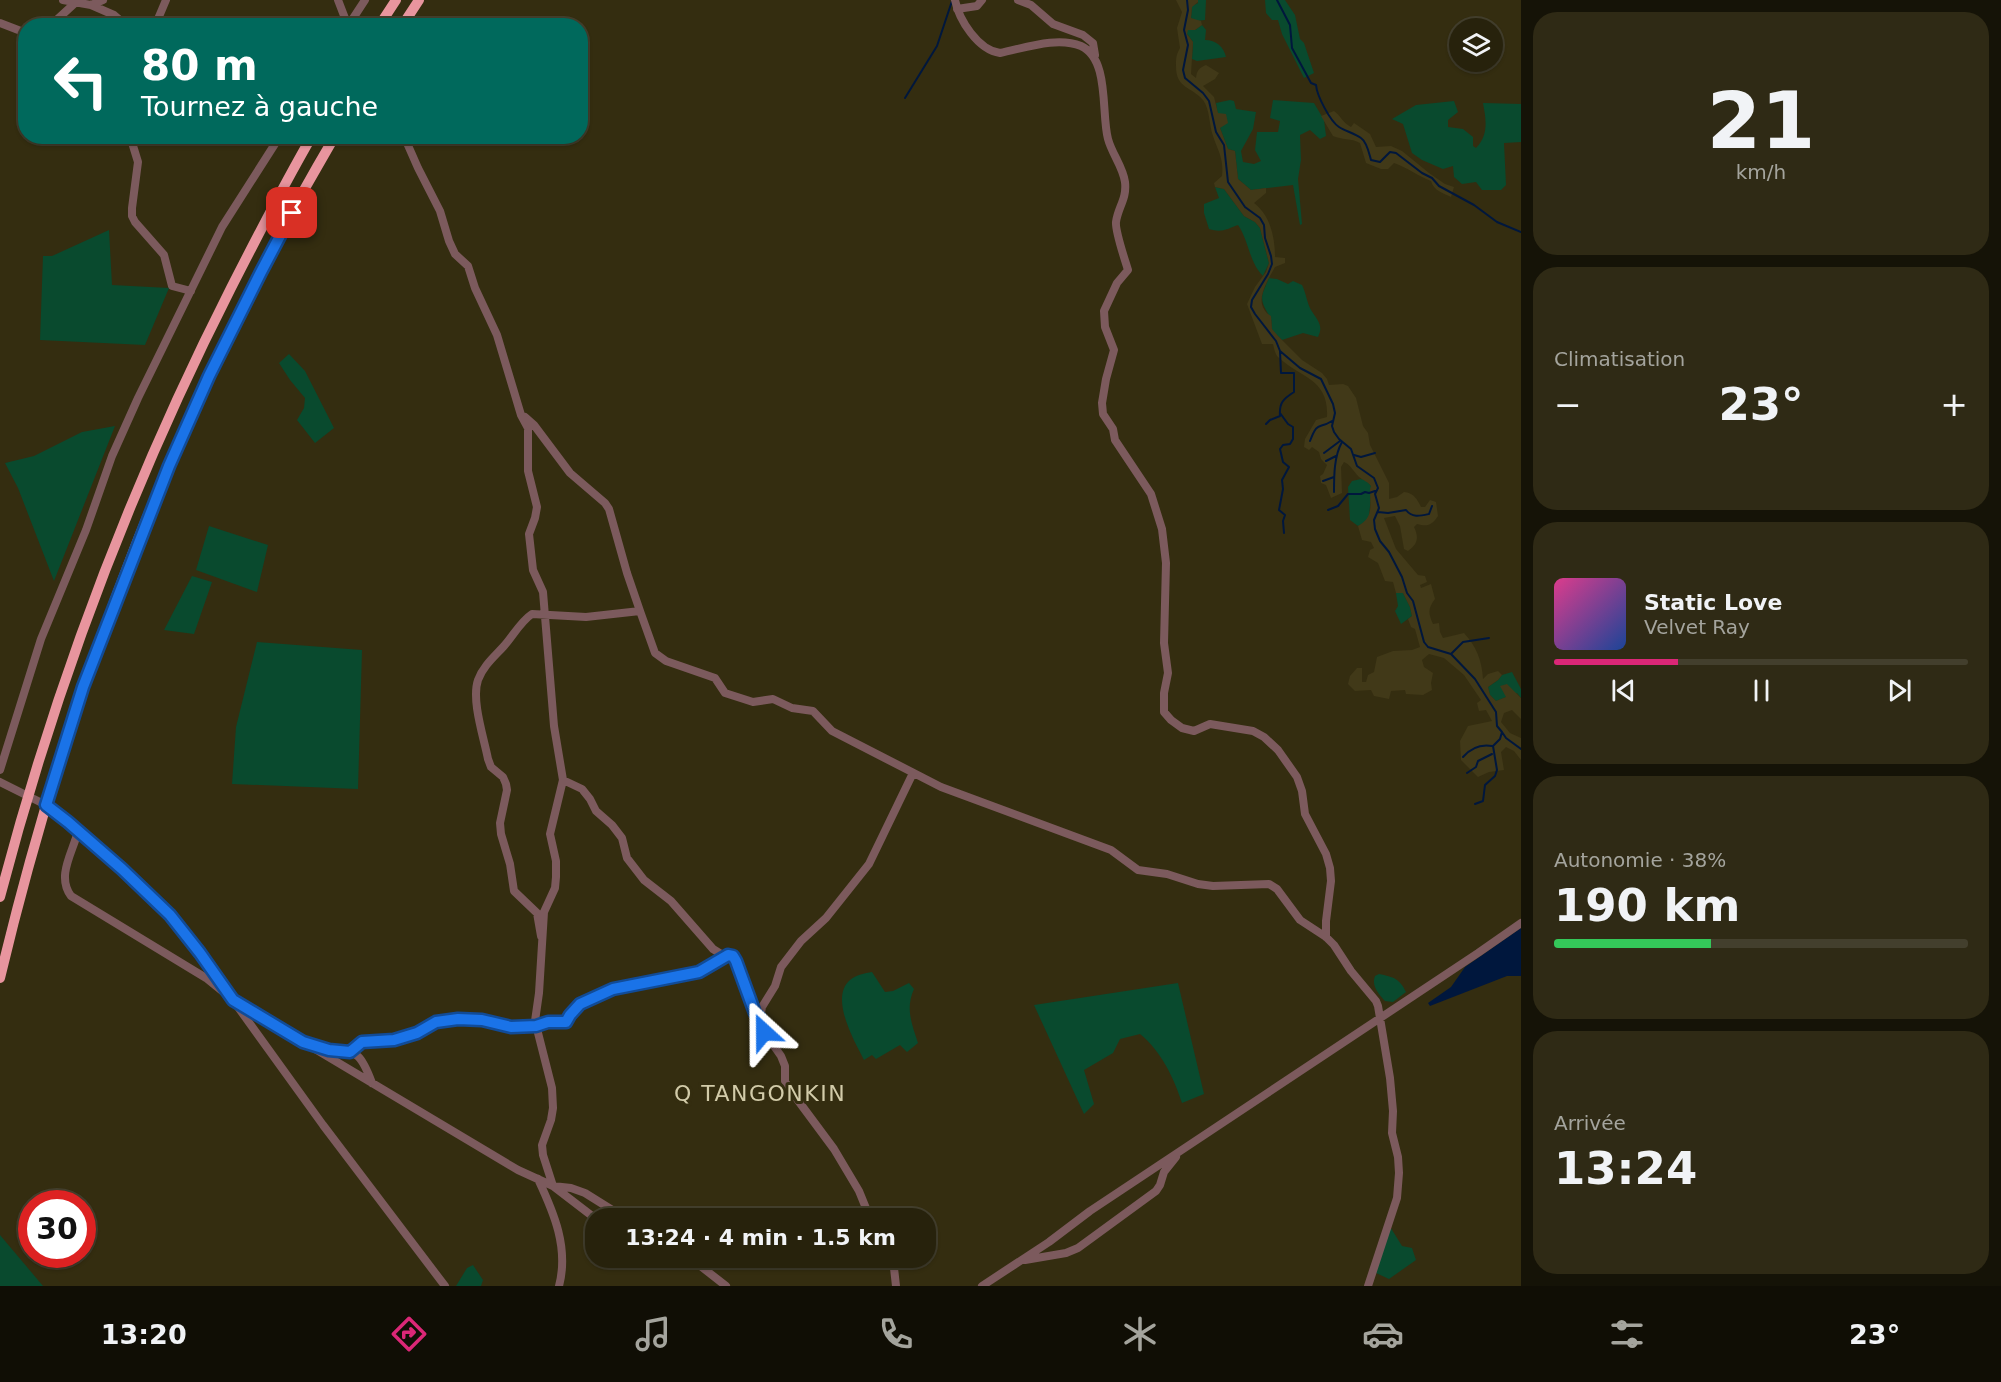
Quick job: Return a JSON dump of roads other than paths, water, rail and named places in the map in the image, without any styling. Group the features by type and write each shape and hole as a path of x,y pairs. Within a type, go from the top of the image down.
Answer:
{"highway":[{"path":"384,18 396,0"},
{"path":"407,18 418,0"},
{"path":"0,897 28,797 66,678 102,577 153,453 197,355 246,257 308,144"},
{"path":"0,978 46,805 83,687 169,466 209,376 261,272 331,144"}],"street":[{"path":"63,0 91,5 118,18"},
{"path":"91,5 103,0"},
{"path":"158,18 166,0"},
{"path":"338,0 345,18"},
{"path":"353,18 365,0"},
{"path":"955,0 957,9 974,37 993,52 1067,42 1082,46 1090,52 1096,63"},
{"path":"957,9 977,6 982,0"},
{"path":"1018,0 1031,5 1053,24 1083,35 1093,43 1104,90 1106,133 1125,179 1126,191 1116,220 1116,228 1128,270 1117,283 1104,311 1105,327 1114,350 1102,403 1103,414 1113,429 1114,440 1151,494 1162,529 1166,563 1164,643 1168,673 1164,693 1164,712 1182,728 1194,731 1210,724 1253,731 1264,737 1278,750 1297,777 1302,791 1305,814 1326,854 1330,868 1326,937"},
{"path":"59,18 75,3"},
{"path":"0,23 18,30"},
{"path":"132,144 138,162 132,208 135,222 164,255 172,286 191,291"},
{"path":"0,770 41,639 86,530 112,456 222,226 275,144"},
{"path":"407,144 440,211 455,254 468,267 497,335 521,415 528,428 528,471 537,507 536,518 529,534 533,570 543,592 554,704 553,717 563,780 550,834 556,861 555,888 544,912 536,1026 552,1088 551,1120 542,1145 547,1171 553,1186"},
{"path":"521,415 534,424 570,473 609,509 627,573 655,652 666,661 715,678 725,693 753,702 773,699 792,708 813,711 832,731 913,773 960,795 1110,850 1138,870 1167,874 1198,884 1213,886 1269,884 1277,889 1300,920 1326,937 1376,1001 1390,1078 1392,1132 1399,1173 1397,1198 1368,1286"},
{"path":"542,936 537,913 514,891 500,824 507,790 506,784 503,777 491,767 488,759 476,695 478,679 526,617 532,614 586,617 640,611"},
{"path":"866,1208 859,1191 834,1149 788,1087 781,1056 764,1032 760,1018 762,1007 775,986 781,967 801,941 826,918 869,864 913,773"},
{"path":"563,780 582,789 596,811 612,825 622,838 627,858 644,880 671,902 713,949 733,956 755,1013 760,1018"},
{"path":"0,782 46,805 122,869 170,915 200,953 323,1125 445,1286"},
{"path":"78,831 65,867 65,879 71,896 206,978 233,1000 518,1170 553,1186 585,1211"},
{"path":"982,1286 1049,1242 1089,1211 1521,923"},
{"path":"350,1052 362,1042 394,1040 417,1033 436,1022 458,1019 482,1020 511,1027 566,1022 580,1004 613,989 699,972 728,955"},
{"path":"303,1042 359,1056 364,1062 372,1083"},
{"path":"1020,1261 1066,1253 1078,1248 1156,1191 1164,1172 1182,1149"},
{"path":"538,1179 557,1225 563,1270 559,1286"},
{"path":"553,1186 571,1188 585,1193 609,1208"},
{"path":"703,1268 726,1286"},
{"path":"894,1268 896,1286"}],"water":[{"path":"1521,928 1521,976 1507,976 1430,1006 1428,1003 1451,987 1465,967"}],"waterway":[{"path":"1187,0 1188,10 1184,30 1188,45 1183,70 1185,78 1209,101 1216,132 1224,145 1228,182 1245,207 1260,218 1264,225 1265,238 1271,256 1272,264 1252,300 1251,307 1276,341 1280,351 1300,368 1321,379 1333,404 1334,432 1351,449 1357,466 1374,478 1378,488 1375,494 1379,508 1374,520 1375,529 1413,601 1424,642 1428,647 1451,654 1475,679 1496,712 1497,726 1506,738 1521,749"},
{"path":"1277,0 1290,25 1292,48 1311,83 1316,85 1328,114 1339,127 1363,140 1371,160 1380,162 1390,152 1396,153 1432,178 1439,186 1474,205 1497,222 1521,232"},
{"path":"905,98 937,46 952,1"},
{"path":"1266,424 1280,416 1283,402 1294,392 1294,373 1281,373 1280,351"},
{"path":"1280,413 1293,427 1293,439 1290,444 1283,445 1280,449 1283,462 1289,467 1282,480 1283,489 1279,510 1285,515 1284,533"},
{"path":"1310,441 1319,426 1332,421"},
{"path":"1324,453 1340,441"},
{"path":"1334,492 1336,460 1342,442"},
{"path":"1354,455 1361,457 1375,453"},
{"path":"1326,461 1336,456"},
{"path":"1323,481 1334,477"},
{"path":"1328,510 1338,506 1348,494 1375,491"},
{"path":"1378,512 1406,510 1419,516 1429,514 1432,506"},
{"path":"1452,653 1463,642 1489,638"},
{"path":"1475,804 1483,801 1485,785 1495,776 1497,770 1493,746 1500,739 1502,732"},
{"path":"1463,757 1476,748 1492,746"},
{"path":"1467,773 1476,767 1478,761 1492,754"}],"district":[{"name":"Q TANGONKIN","path":"760,1093"}]}
